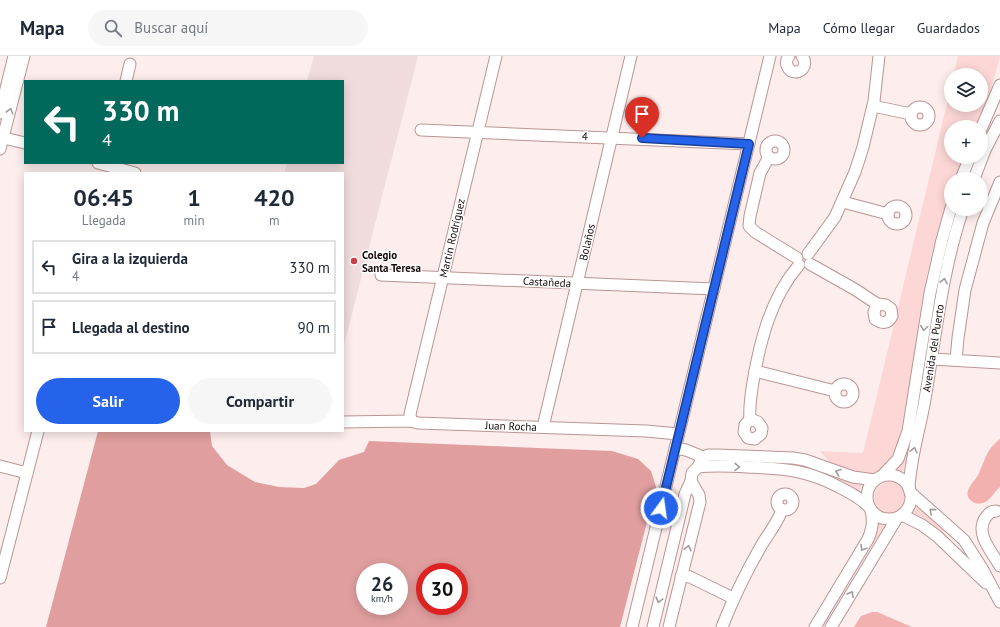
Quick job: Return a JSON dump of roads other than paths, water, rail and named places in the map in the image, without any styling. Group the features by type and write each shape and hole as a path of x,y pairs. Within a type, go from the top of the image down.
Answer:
{"street":[{"path":"0,113 14,56"},
{"path":"0,149 1,137 24,56"},
{"name":"Martín Rodríguez","path":"411,421 410,414 496,56"},
{"name":"Bolaños","path":"543,427 631,56"},
{"path":"632,627 770,56"},
{"path":"789,56 787,66 788,69 794,72 802,69 805,63 803,56"},
{"path":"750,419 749,411 755,371 769,318 790,275 835,217 843,202 855,172 873,106 879,56"},
{"path":"126,80 130,64"},
{"path":"985,120 1000,87"},
{"path":"1000,103 998,110 1000,116"},
{"path":"873,106 911,114"},
{"path":"977,172 985,150 1000,121"},
{"name":"4","path":"421,130 477,131 749,144"},
{"path":"1,137 24,143"},
{"path":"769,157 760,173 749,226 755,232 856,290 877,304"},
{"path":"103,166 130,172"},
{"path":"956,360 966,290 984,223 1000,182"},
{"path":"843,202 888,214"},
{"name":"Avenida del Puerto","path":"879,478 898,460 908,431 930,293 949,216"},
{"name":"Avenida del Puerto","path":"910,491 912,460 920,428 942,291 961,216"},
{"name":"Castañeda","path":"381,275 714,289"},
{"path":"932,359 1000,363"},
{"path":"755,371 835,391"},
{"name":"Juan Rocha","path":"344,422 411,421 418,423 646,431 678,434"},
{"path":"0,578 38,432"},
{"path":"675,448 686,450 701,462 716,466 791,470 823,478 848,491 877,516 883,519 890,519 900,516 931,532 953,550 983,580 999,599"},
{"path":"652,627 685,494 691,481 692,473 709,455 792,458 805,460 853,477 869,480 895,476 906,483 910,491 966,543 999,599"},
{"path":"791,470 792,458"},
{"path":"0,466 27,473"},
{"path":"815,627 868,539 872,529 873,520 867,495 868,489 879,478"},
{"path":"669,627 700,502 699,495 691,481"},
{"path":"831,627 900,516 910,505 910,491"},
{"path":"722,627 733,598 782,510"},
{"path":"996,511 990,513 986,517 982,525 981,532 986,542 997,556 1000,566"},
{"path":"953,550 981,532"},
{"path":"966,543 986,542"},
{"path":"669,562 678,564 682,574"},
{"path":"666,575 673,578 682,574 733,598"}],"place":[{"name":"Colegio Santa Teresa","path":"354,261"}]}
